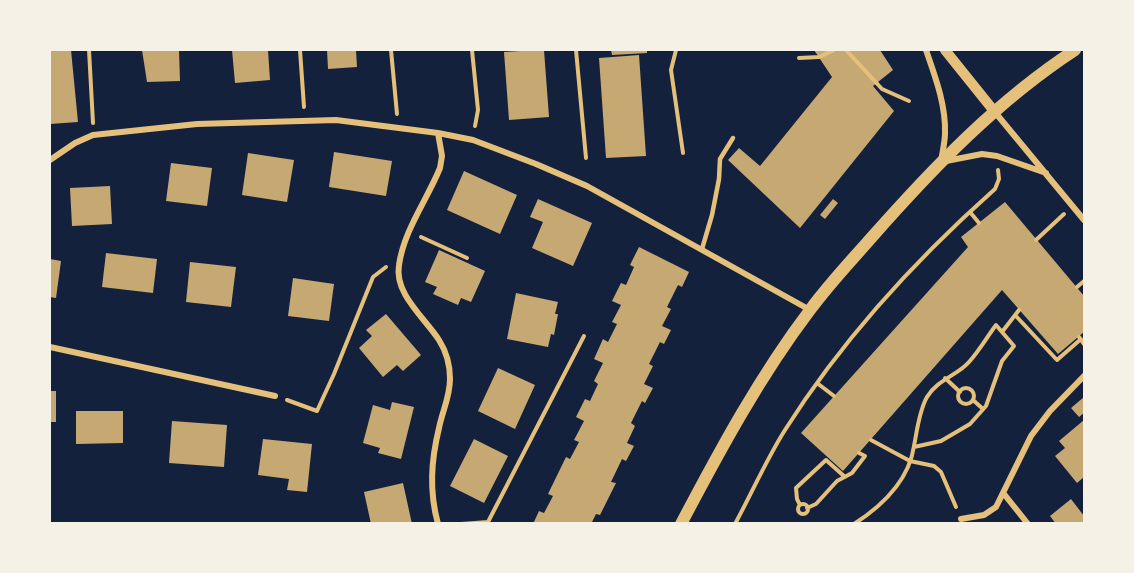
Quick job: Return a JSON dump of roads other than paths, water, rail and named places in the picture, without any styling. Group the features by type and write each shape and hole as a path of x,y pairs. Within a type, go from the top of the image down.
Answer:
{"main road":[{"path":"681,524 741,415 810,310 885,222 941,162 1026,84 1074,50"}],"street":[{"path":"926,50 942,104 945,132 941,162 982,153 1046,173"},
{"path":"945,50 1084,219"},
{"path":"50,160 93,135 197,124 336,120 438,133 473,141 587,186 810,310"},
{"path":"438,133 440,168 403,245 398,267 407,297 440,341 448,361 449,394 439,428 430,477 438,524"},
{"path":"50,347 275,396"},
{"path":"961,519 984,515 996,507 1031,436 1050,411 1084,376"},
{"path":"1004,494 1028,524"}],"lane":[{"path":"702,249 712,215 719,179 720,159 733,138"}]}
